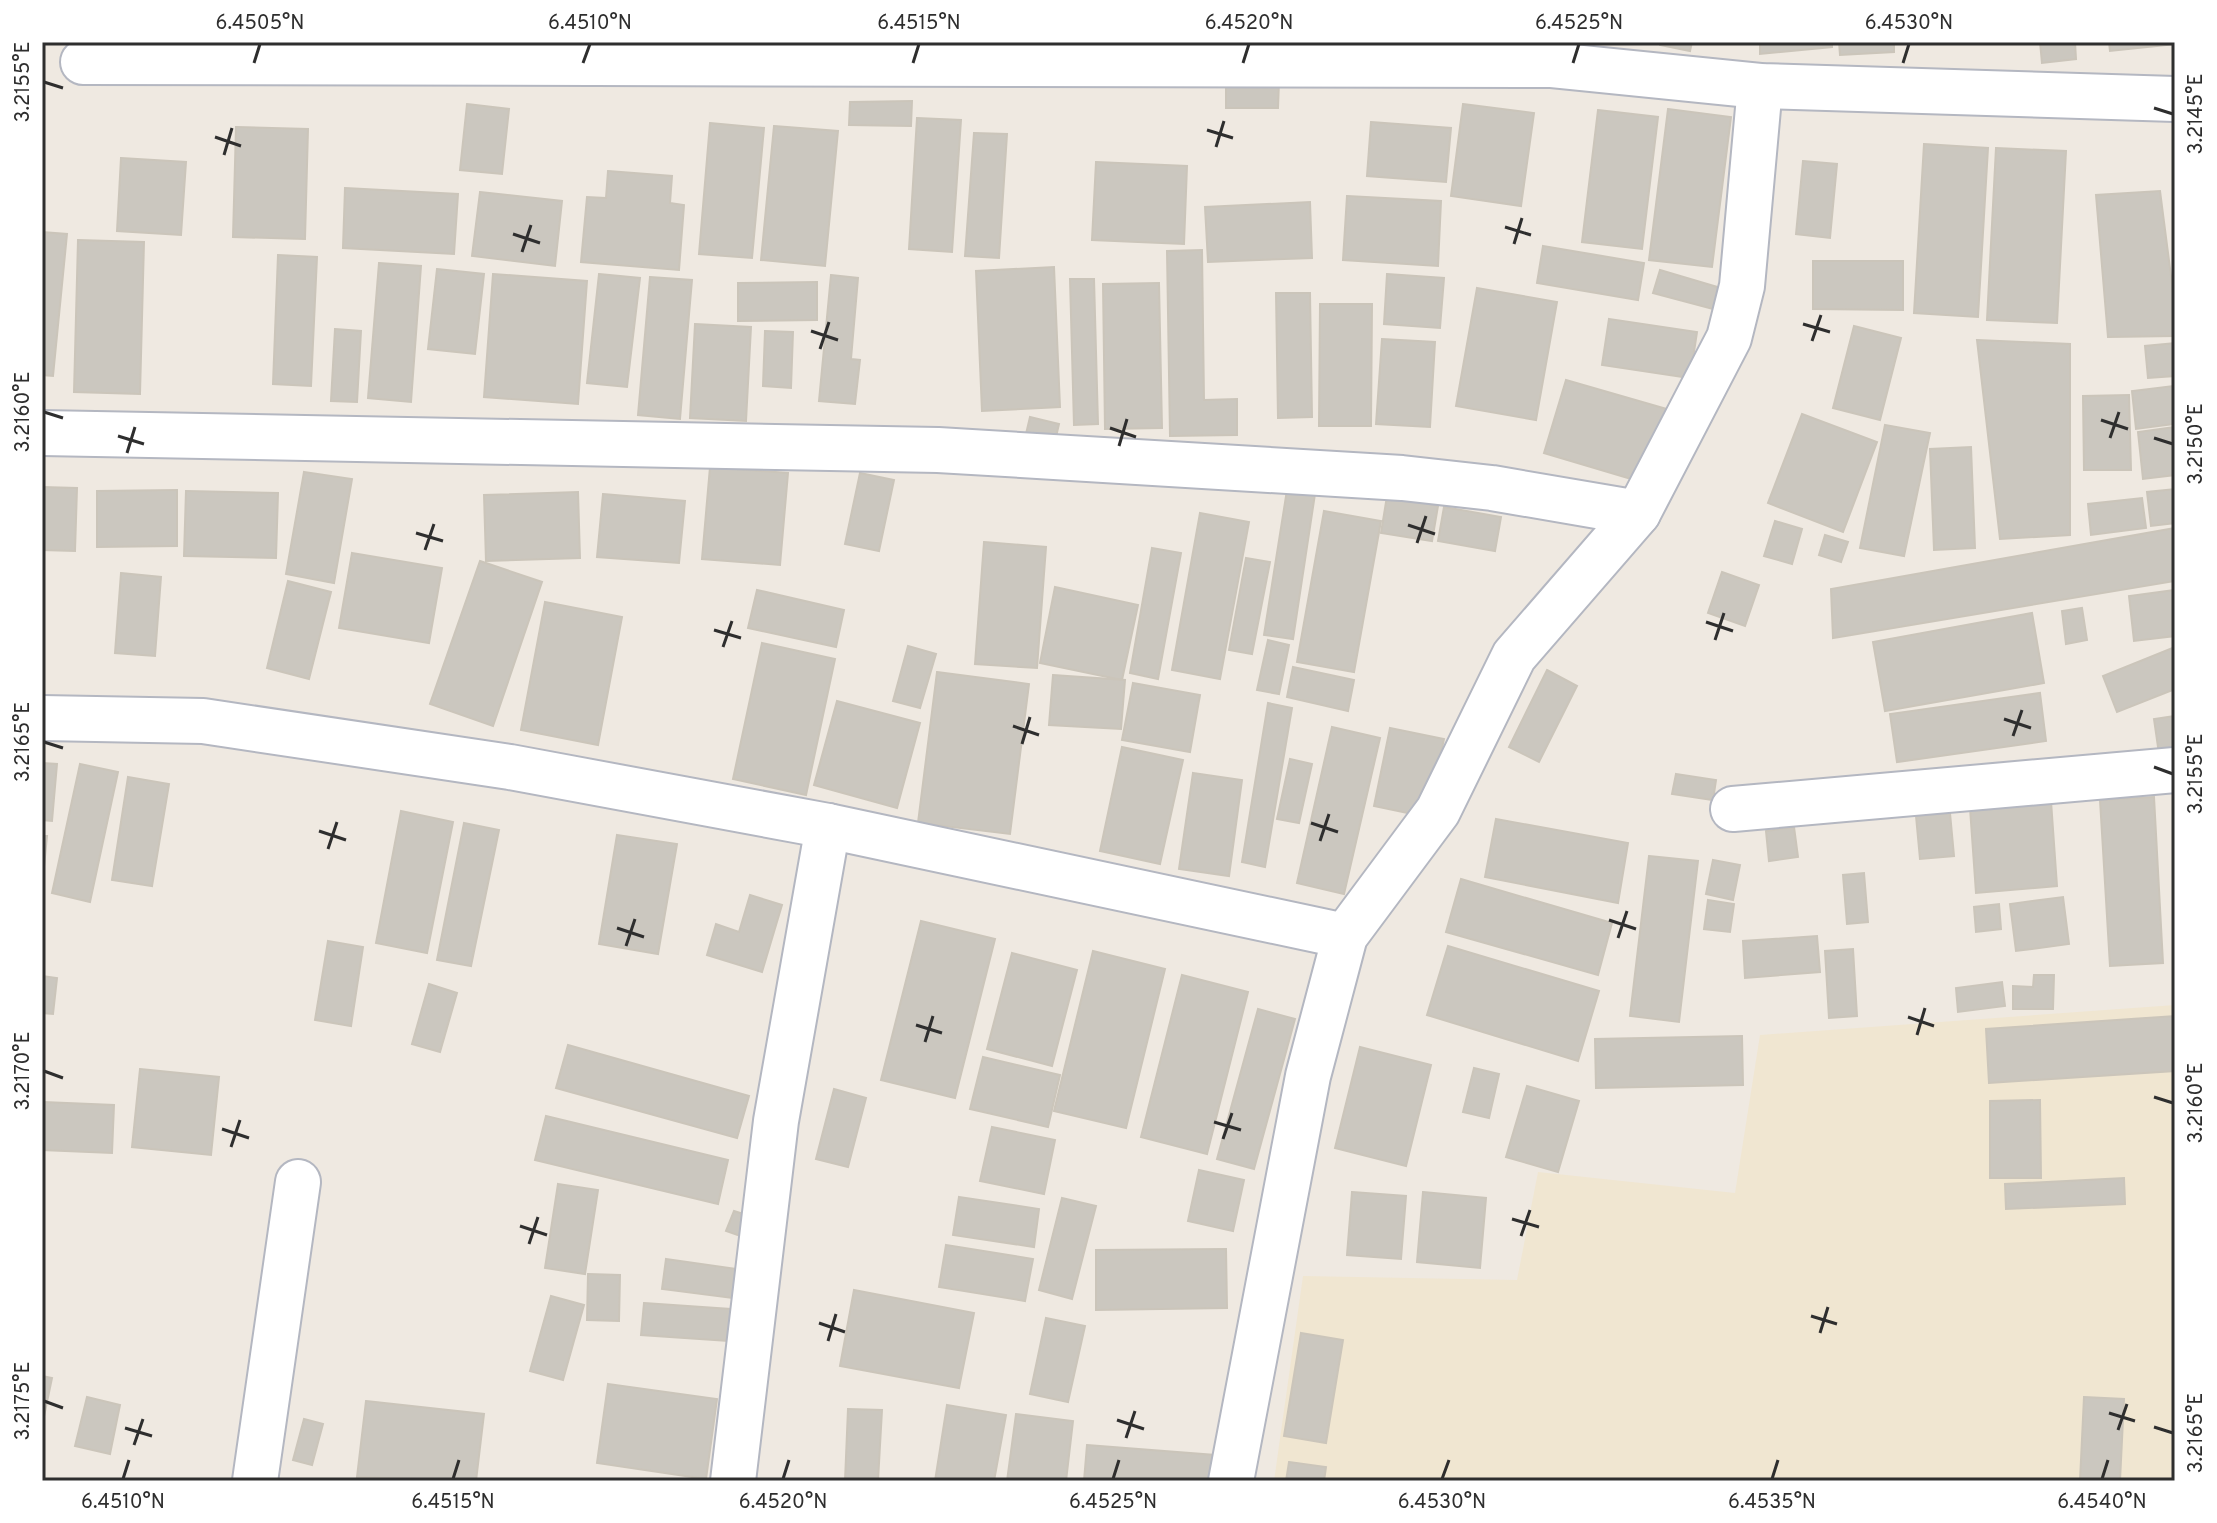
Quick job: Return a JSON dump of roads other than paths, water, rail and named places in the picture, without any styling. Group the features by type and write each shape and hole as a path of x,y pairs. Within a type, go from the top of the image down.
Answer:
{"street":[{"path":"83,62 1552,65 1760,86 2175,99"},
{"path":"1231,1481 1308,1076 1345,936 1438,811 1514,656 1638,513 1729,338 1742,286 1760,86"},
{"path":"42,433 938,450 1402,478 1492,488 1638,513"},
{"path":"42,718 203,721 510,767 828,826 1345,936"},
{"path":"1733,809 2175,770"},
{"path":"733,1481 776,1121 828,826"},
{"path":"255,1481 298,1182"}]}
